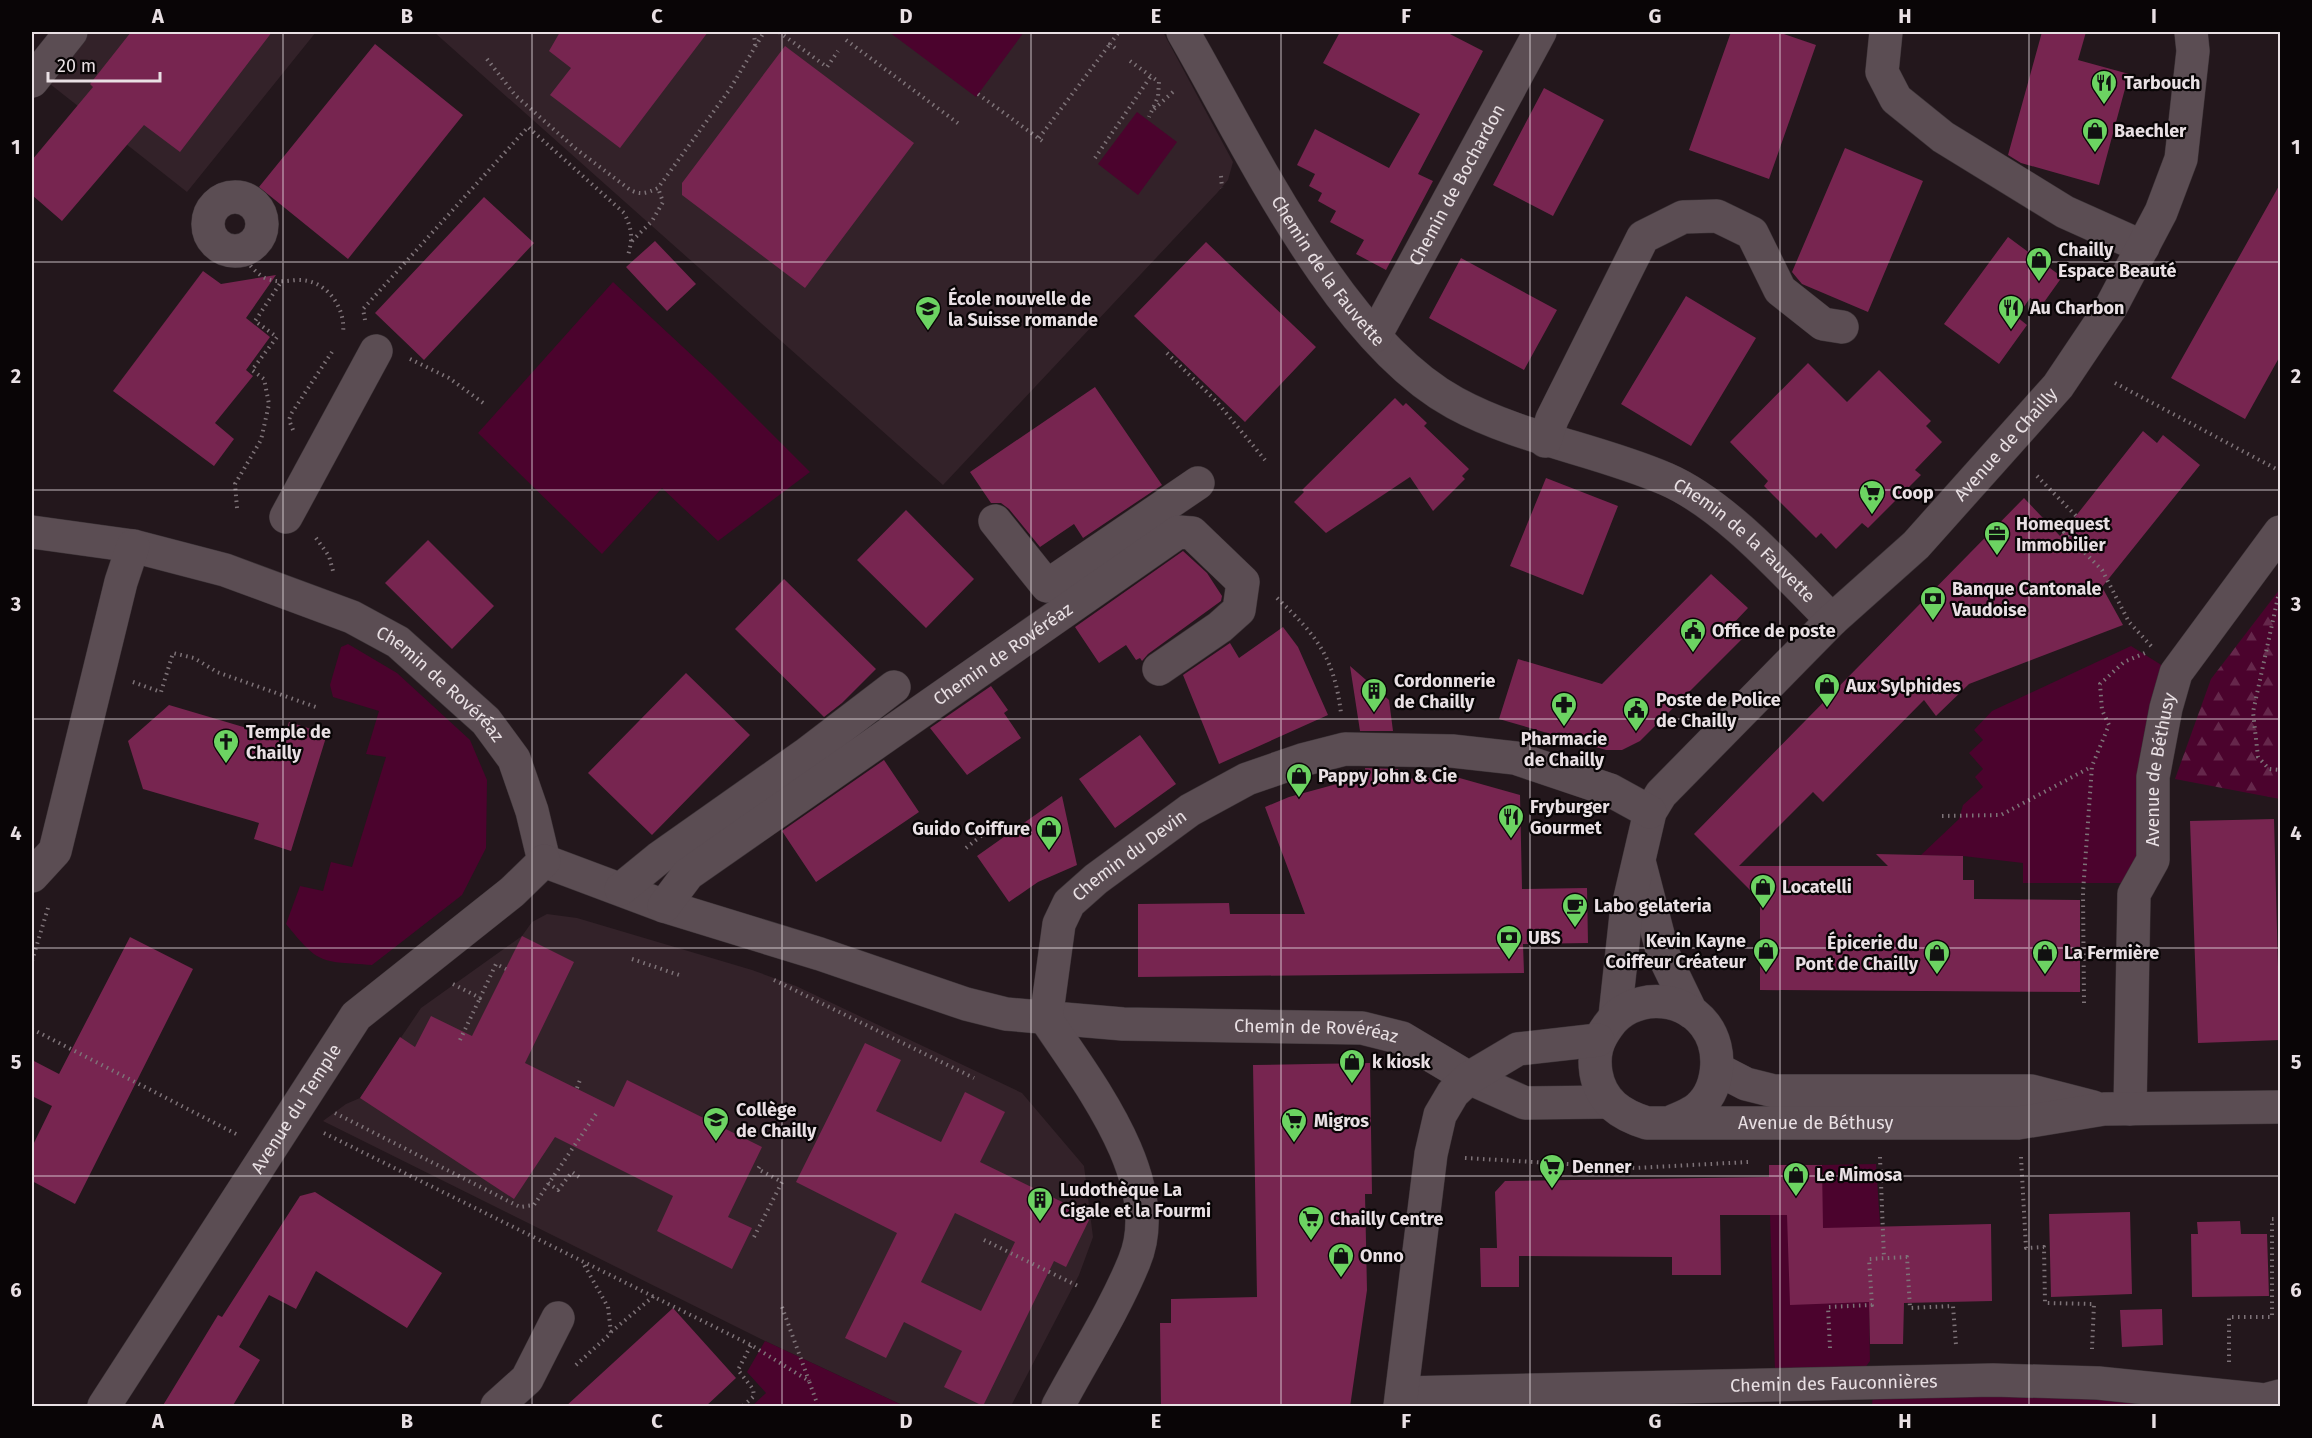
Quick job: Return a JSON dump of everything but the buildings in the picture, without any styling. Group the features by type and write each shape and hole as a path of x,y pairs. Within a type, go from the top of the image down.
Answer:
{"street":[{"path":"32,81 71,32"},
{"name":"Chemin de la Fauvette","path":"1183,32 1310,254 1375,336 1407,369 1455,403 1545,441 1616,460 1668,480 1718,512 1832,620"},
{"name":"Chemin de Bochardon","path":"1375,336 1540,32"},
{"path":"1886,32 1882,72 1896,99 1943,137 2065,212 2143,247"},
{"name":"Avenue de Chailly","path":"1607,1028 1626,915 1650,812 1677,777 1832,620 1916,545 2058,386 2112,307 2160,212 2181,159 2193,51 2191,32"},
{"path":"230,197 251,201 258,209 262,219 258,240 240,251 219,246 212,238 208,228 207,203 230,197"},
{"path":"1545,441 1552,419 1643,237 1683,217 1718,216 1752,233 1780,290 1823,324 1842,327"},
{"path":"299,523 376,351"},
{"path":"995,521 1047,586 1198,483"},
{"name":"Chemin de Rovéréaz","path":"32,532 133,546 225,570 334,610 398,642 486,721 514,759 532,811 544,861 664,906 820,954 966,1004 1006,1014 1123,1024 1362,1028 1402,1038 1469,1078 1525,1103 1609,1102"},
{"name":"Chemin de Rovéréaz","path":"664,906 688,874 1178,532 1192,533 1243,582 1239,610 1220,627 1159,669"},
{"name":"Avenue de Béthusy","path":"2117,1109 2134,894 2153,860 2152,777 2166,708 2176,673 2280,532"},
{"path":"32,876 55,851 121,582 133,546"},
{"path":"621,889 659,858 805,755 894,687"},
{"name":"Chemin du Devin","path":"1046,1019 1059,924 1069,903 1190,810 1246,779 1302,760 1345,749 1452,751 1515,758 1610,790 1650,812"},
{"name":"Avenue du Temple","path":"104,1407 356,1016 512,892 544,861"},
{"name":"Avenue de Chailly","path":"1639,864 1663,954 1691,1012"},
{"path":"1401,1400 1435,1129 1453,1093 1469,1078 1518,1049 1607,1028 1629,1006 1646,1001 1671,1002 1691,1012 1705,1025 1714,1043 1717,1069 1712,1089 1695,1110 1669,1123"},
{"path":"1046,1019 1122,1139 1137,1185 1142,1223 1135,1260 1058,1407"},
{"name":"Avenue de Béthusy","path":"1607,1028 1594,1060 1598,1083 1609,1102 1626,1117 1647,1124 2031,1123 2117,1109 2280,1107"},
{"name":"Avenue de Béthusy","path":"1717,1069 1746,1084 1774,1091 2031,1091 2117,1109"},
{"path":"497,1407 527,1379 558,1318"},
{"name":"Chemin des Fauconnières","path":"1401,1400 1608,1398 1832,1384 1956,1382 2092,1383 2273,1401"}],"path":[{"path":"754,32 755,46"},
{"path":"487,59 515,95 576,149 637,194 658,188 730,89 764,32"},
{"path":"779,32 827,67 838,51"},
{"path":"1039,138 1119,32"},
{"path":"846,40 959,124"},
{"path":"1110,44 1115,48"},
{"path":"1130,61 1159,82 1158,97 1149,117"},
{"path":"1095,158 1151,76"},
{"path":"1152,110 1183,84"},
{"path":"978,94 1045,143"},
{"path":"486,405 449,378 416,360 376,351 365,353 367,332 363,309 528,127 624,213 631,226 632,241 628,255"},
{"path":"632,241 652,221 663,202 658,188"},
{"path":"240,251 256,273 281,282 310,282 323,288 335,300 341,312 342,337"},
{"path":"237,508 235,484 261,440 269,404 264,379 252,370 277,337 255,321 281,282"},
{"path":"300,433 290,427 291,414 336,347"},
{"path":"1167,353 1217,402 1265,459"},
{"path":"2115,383 2280,471"},
{"path":"2037,476 2078,518 2064,532 2102,570 2129,622 2153,649 2124,662 2100,684 2102,710 2109,725 2092,766 2083,892 2084,1003"},
{"path":"299,523 329,556 337,587 334,610"},
{"path":"2280,589 2253,712 2258,758 2269,769 2280,770"},
{"path":"1307,626 1326,654 1337,682 1341,716"},
{"path":"133,682 161,692 173,653 194,658 217,672 316,707"},
{"path":"1942,816 2001,814 2092,766"},
{"path":"966,848 1000,821"},
{"path":"632,959 679,975"},
{"path":"427,960 441,978 480,998"},
{"path":"460,1040 496,964 506,969"},
{"path":"770,977 974,1078"},
{"path":"32,1029 269,1150"},
{"path":"577,1088 580,1080"},
{"path":"334,1113 520,1207 534,1204 596,1114"},
{"path":"318,1130 655,1295 751,1345 809,1381"},
{"path":"2020,1150 2026,1248 2044,1247 2045,1303 2094,1304 2092,1383"},
{"path":"1464,1158 1635,1168 1757,1161"},
{"path":"754,1237 782,1182 758,1169 761,1164"},
{"path":"1880,1164 1884,1258"},
{"path":"548,1183 558,1190 572,1172 579,1177"},
{"path":"2229,1356 2229,1317 2272,1317 2272,1219 2280,1219"},
{"path":"984,1240 1080,1287"},
{"path":"1832,1384 1828,1307 1872,1305 1869,1259 1907,1257 1910,1308 1953,1306 1956,1382"},
{"path":"610,1332 655,1295"},
{"path":"782,1307 818,1407"},
{"path":"743,1407 754,1396 753,1389 738,1370 751,1345"}],"shaded area":[{"path":"89,32 316,32 187,192 50,84"},
{"name":"École nouvelle de la Suisse romande","path":"434,32 1163,32 1233,162 1228,180 1217,193 943,485"},
{"name":"Collège de Chailly","path":"547,914 577,918 752,970 796,986 1022,1093 1084,1166 1093,1237 1079,1275 1011,1406 904,1406 765,1341 323,1121 346,1104 360,1098 421,1008 522,936 532,922"}],"green space":[{"path":"889,32 1024,32 976,97"},
{"path":"1137,112 1177,142 1138,195 1098,164"},
{"path":"613,282 712,374 810,472 718,541 662,488 602,554 478,433"},
{"path":"2280,589 2280,799 2175,779 2211,679"},
{"path":"348,644 397,673 470,740 487,780 486,848 462,895 372,965 323,959 307,948 286,924 300,886 323,891 331,862 352,867 386,757 366,754 379,711 333,697 330,685 341,647"},
{"path":"2131,646 2163,666 2142,883 2023,883 2023,863 1963,856 1921,855 1959,819 1963,805 1983,787 1975,777 1983,769 1969,753 1983,740 1974,730 1992,711"},
{"path":"1876,1164 1882,1254 1869,1312 1870,1361 1864,1369 1775,1372 1770,1215 1822,1180 1822,1165"},
{"path":"765,1341 904,1406 752,1406 766,1393 747,1372"},
{"path":"2047,1389 2199,1406 1872,1406 1873,1392"}],"place":[{"name":"Tarbouch","path":"2104,106"},
{"name":"Baechler","path":"2095,154"},
{"name":"Chailly Espace Beauté","path":"2039,283"},
{"name":"Au Charbon","path":"2011,331"},
{"name":"École nouvelle de la Suisse romande","path":"928,332"},
{"name":"Coop","path":"1872,516"},
{"name":"Homequest Immobilier","path":"1997,557"},
{"name":"Banque Cantonale Vaudoise","path":"1933,622"},
{"name":"Office de poste","path":"1693,654"},
{"name":"Aux Sylphides","path":"1827,709"},
{"name":"Cordonnerie de Chailly","path":"1374,714"},
{"name":"Pharmacie de Chailly","path":"1564,728"},
{"name":"Poste de Police de Chailly","path":"1636,733"},
{"name":"Temple de Chailly","path":"226,765"},
{"name":"Pappy John & Cie","path":"1299,799"},
{"name":"Fryburger Gourmet","path":"1511,840"},
{"name":"Guido Coiffure","path":"1049,852"},
{"name":"Locatelli","path":"1763,910"},
{"name":"Labo gelateria","path":"1575,929"},
{"name":"UBS","path":"1509,961"},
{"name":"Kevin Kayne Coiffeur Créateur","path":"1766,974"},
{"name":"Épicerie du Pont de Chailly","path":"1937,976"},
{"name":"La Fermière","path":"2045,976"},
{"name":"k kiosk","path":"1352,1085"},
{"name":"Collège de Chailly","path":"716,1143"},
{"name":"Migros","path":"1294,1144"},
{"name":"Denner","path":"1552,1190"},
{"name":"Le Mimosa","path":"1796,1198"},
{"name":"Ludothèque La Cigale et la Fourmi","path":"1040,1223"},
{"name":"Chailly Centre","path":"1311,1242"},
{"name":"Onno","path":"1341,1279"}]}
